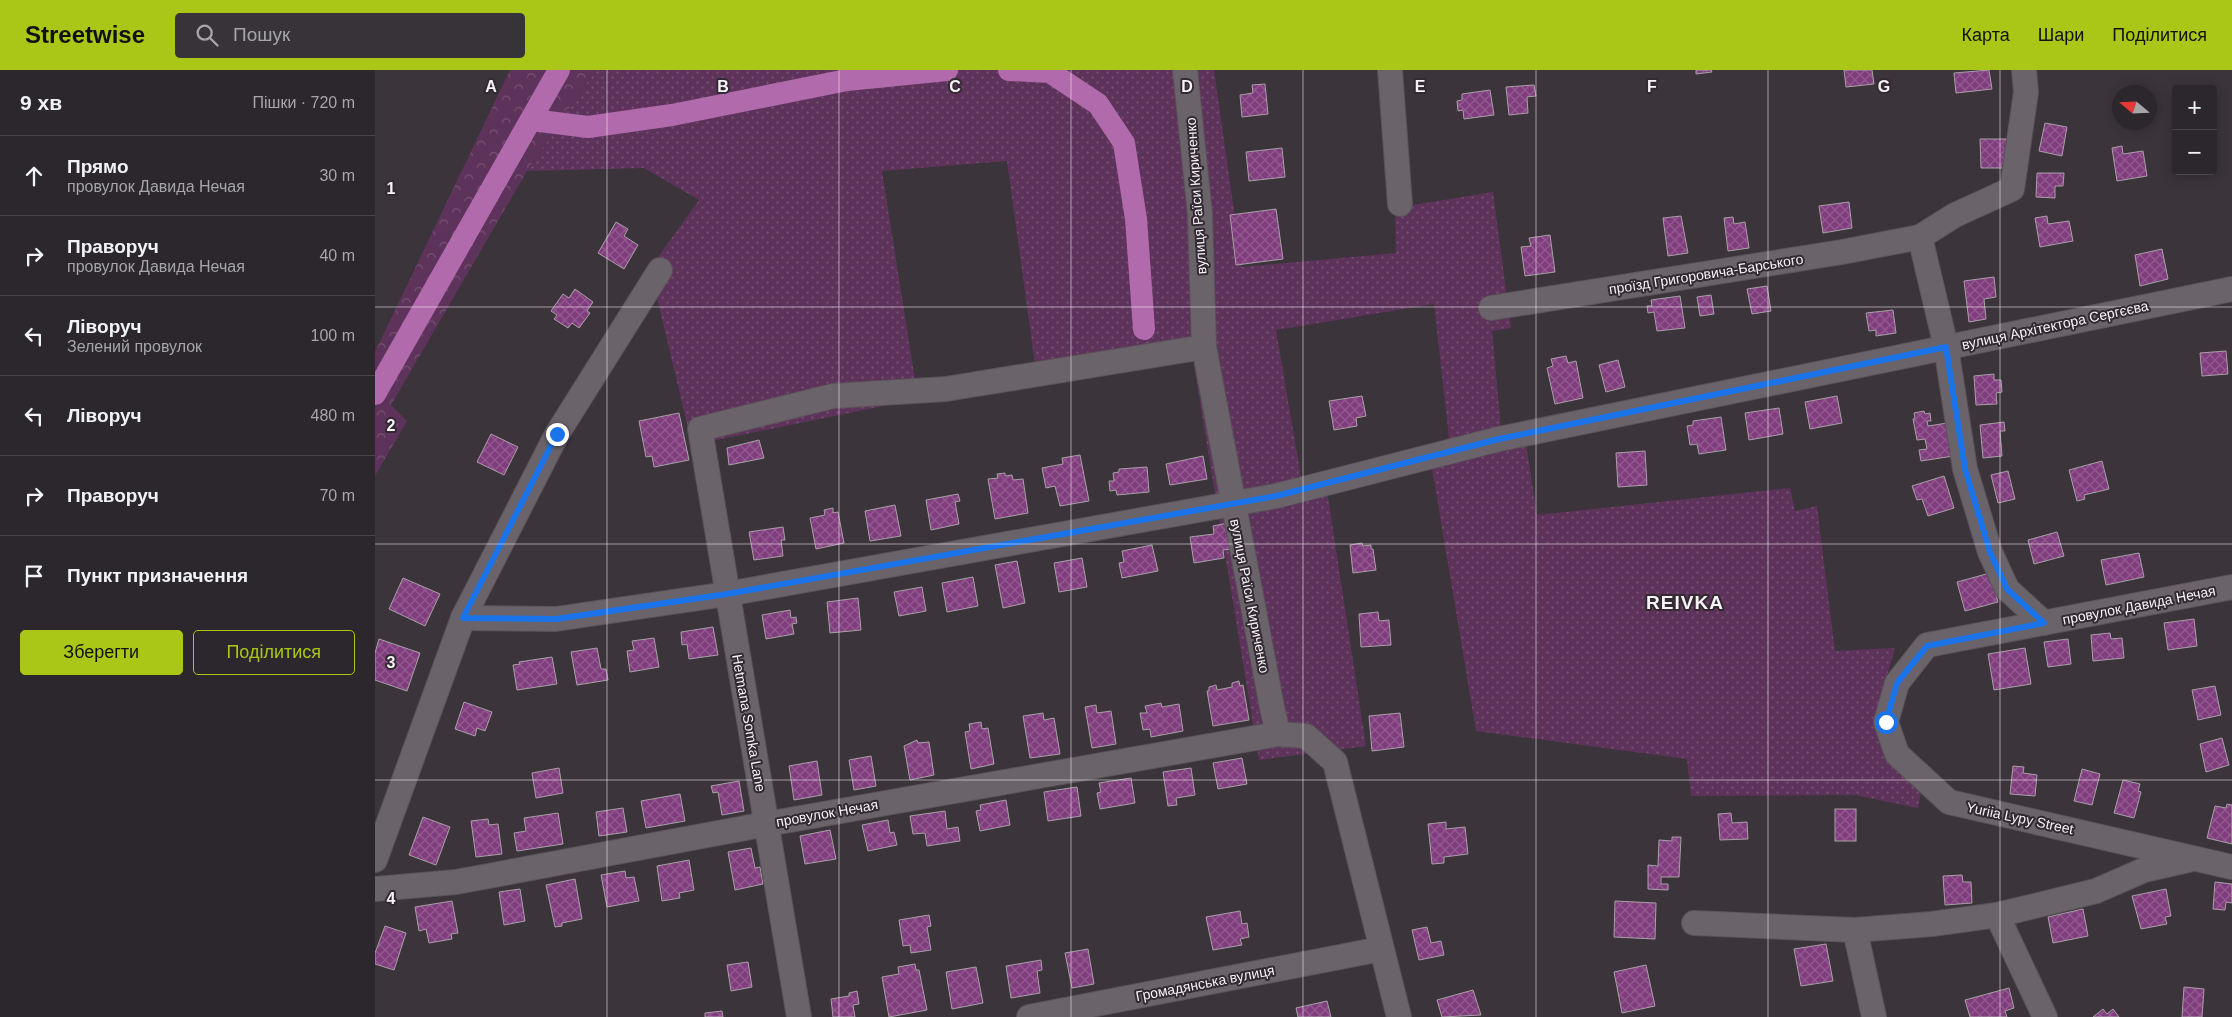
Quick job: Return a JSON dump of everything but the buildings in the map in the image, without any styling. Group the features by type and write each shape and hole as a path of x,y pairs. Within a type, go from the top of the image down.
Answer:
{"street":[{"name":"вулиця Раїси Кириченко","path":"1185,70 1200,214 1204,347 1232,503 1278,734"},
{"path":"1390,70 1400,204"},
{"path":"2024,70 2026,92 2011,189 1955,215 1920,237 1946,347 1965,469 1990,552 2007,589 2044,623"},
{"name":"проїзд Григоровича-Барського","path":"1491,308 1842,252 1920,237"},
{"path":"375,860 463,618 557,434 660,270"},
{"name":"вулиця Архітектора Сергєєва","path":"463,618 556,619 727,594 1276,496 1499,439 2232,289"},
{"name":"Hetmana Somka Lane","path":"799,1017 700,429 833,396 946,388 1204,347"},
{"name":"провулок Давида Нечая","path":"1886,722 1897,683 1927,646 2232,587"},
{"name":"Yuriia Lypy Street","path":"1886,722 1897,754 1949,802 2232,867"},
{"path":"1278,734 1306,736 1335,762 1399,1017"},
{"name":"провулок Нечая","path":"375,889 456,882 767,824 1278,734"},
{"name":"Yuriia Lypy Street","path":"1694,922 1855,930 1897,928 1997,915 2096,891 2144,870 2192,859"},
{"path":"1997,915 2045,1017"},
{"path":"1855,930 1874,1017"},
{"name":"Громадянська вулиця","path":"1029,1017 1381,949"}],"green space":[{"path":"510,70 595,70 527,171 391,405 407,421 375,476 375,352"},
{"path":"595,70 1214,70 1242,267 1396,253 1395,208 1493,192 1511,328 1492,331 1501,428 1523,425 1537,515 1790,488 1795,511 1817,506 1835,651 1895,648 1876,713 1922,787 1918,808 1855,795 1691,796 1687,759 1476,731 1429,450 1449,437 1434,304 1276,330 1301,477 1325,477 1366,746 1259,760 1193,360 1037,379 1007,161 882,171 918,399 692,445 650,268 699,200 644,168 527,171"}],"waterway":[{"path":"375,394 559,70"},
{"path":"532,120 588,127 672,115 847,80 947,70"},
{"path":"1009,70 1050,72 1098,104 1124,143 1136,219 1144,329"}],"district":[{"name":"REIVKA","path":"1685,602"}],"route":[{"path":"557,434 463,618 556,619 727,594 1276,496 1499,439 1946,347 1965,469 1990,552 2007,589 2044,623 1927,646 1897,683 1886,722"}]}
